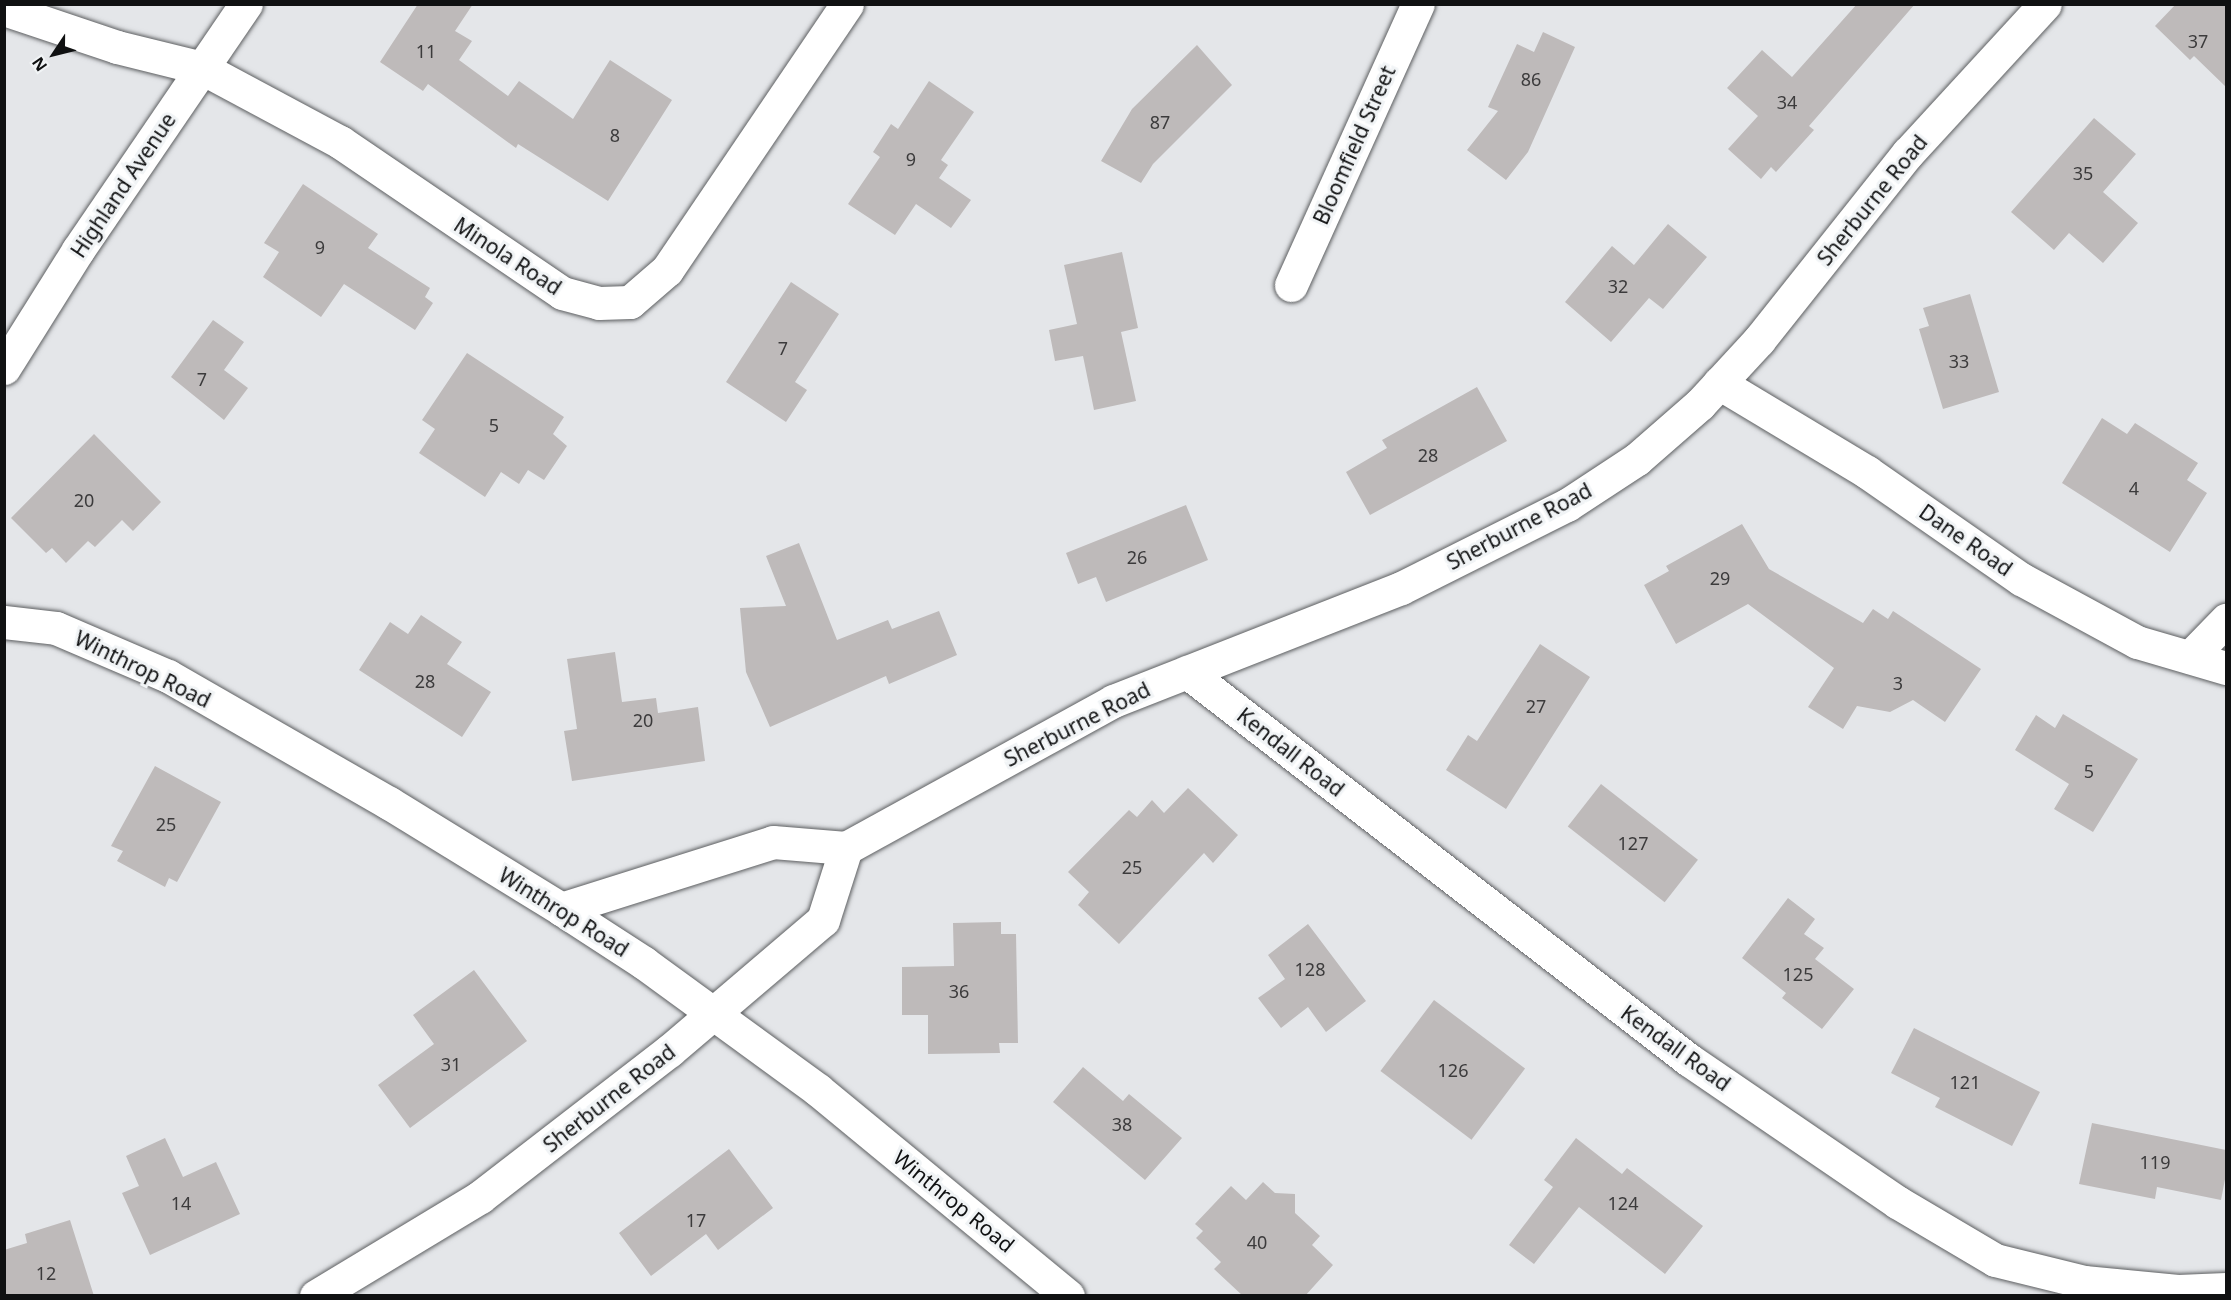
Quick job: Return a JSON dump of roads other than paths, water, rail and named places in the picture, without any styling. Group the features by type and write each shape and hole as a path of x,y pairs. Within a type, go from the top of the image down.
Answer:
{"street":[{"name":"Highland Avenue","path":"4,368 78,250 246,4"},
{"name":"Minola Road","path":"4,9 117,47 202,68 340,142 562,293 599,303 630,302 667,270 847,4"},
{"name":"Bloomfield Street","path":"1291,285 1418,4"},
{"name":"Sherburne Road","path":"316,1296 480,1197 616,1094 713,1014 823,920 846,848 1113,701 1401,588 1567,505 1637,459 1719,383 1759,340 1908,153 2045,4"},
{"name":"Dane Road","path":"1719,383 1867,472 2021,579 2137,642 2226,668"},
{"path":"2190,657 2226,620"},
{"name":"Winthrop Road","path":"4,622 56,628 168,676 389,803 561,909 644,963 818,1090 1068,1296"},
{"name":"Kendall Road","path":"1187,672 1689,1060 1906,1208 1995,1260 2073,1280 2178,1291 2226,1289"},
{"path":"561,909 773,842 846,848"}]}
